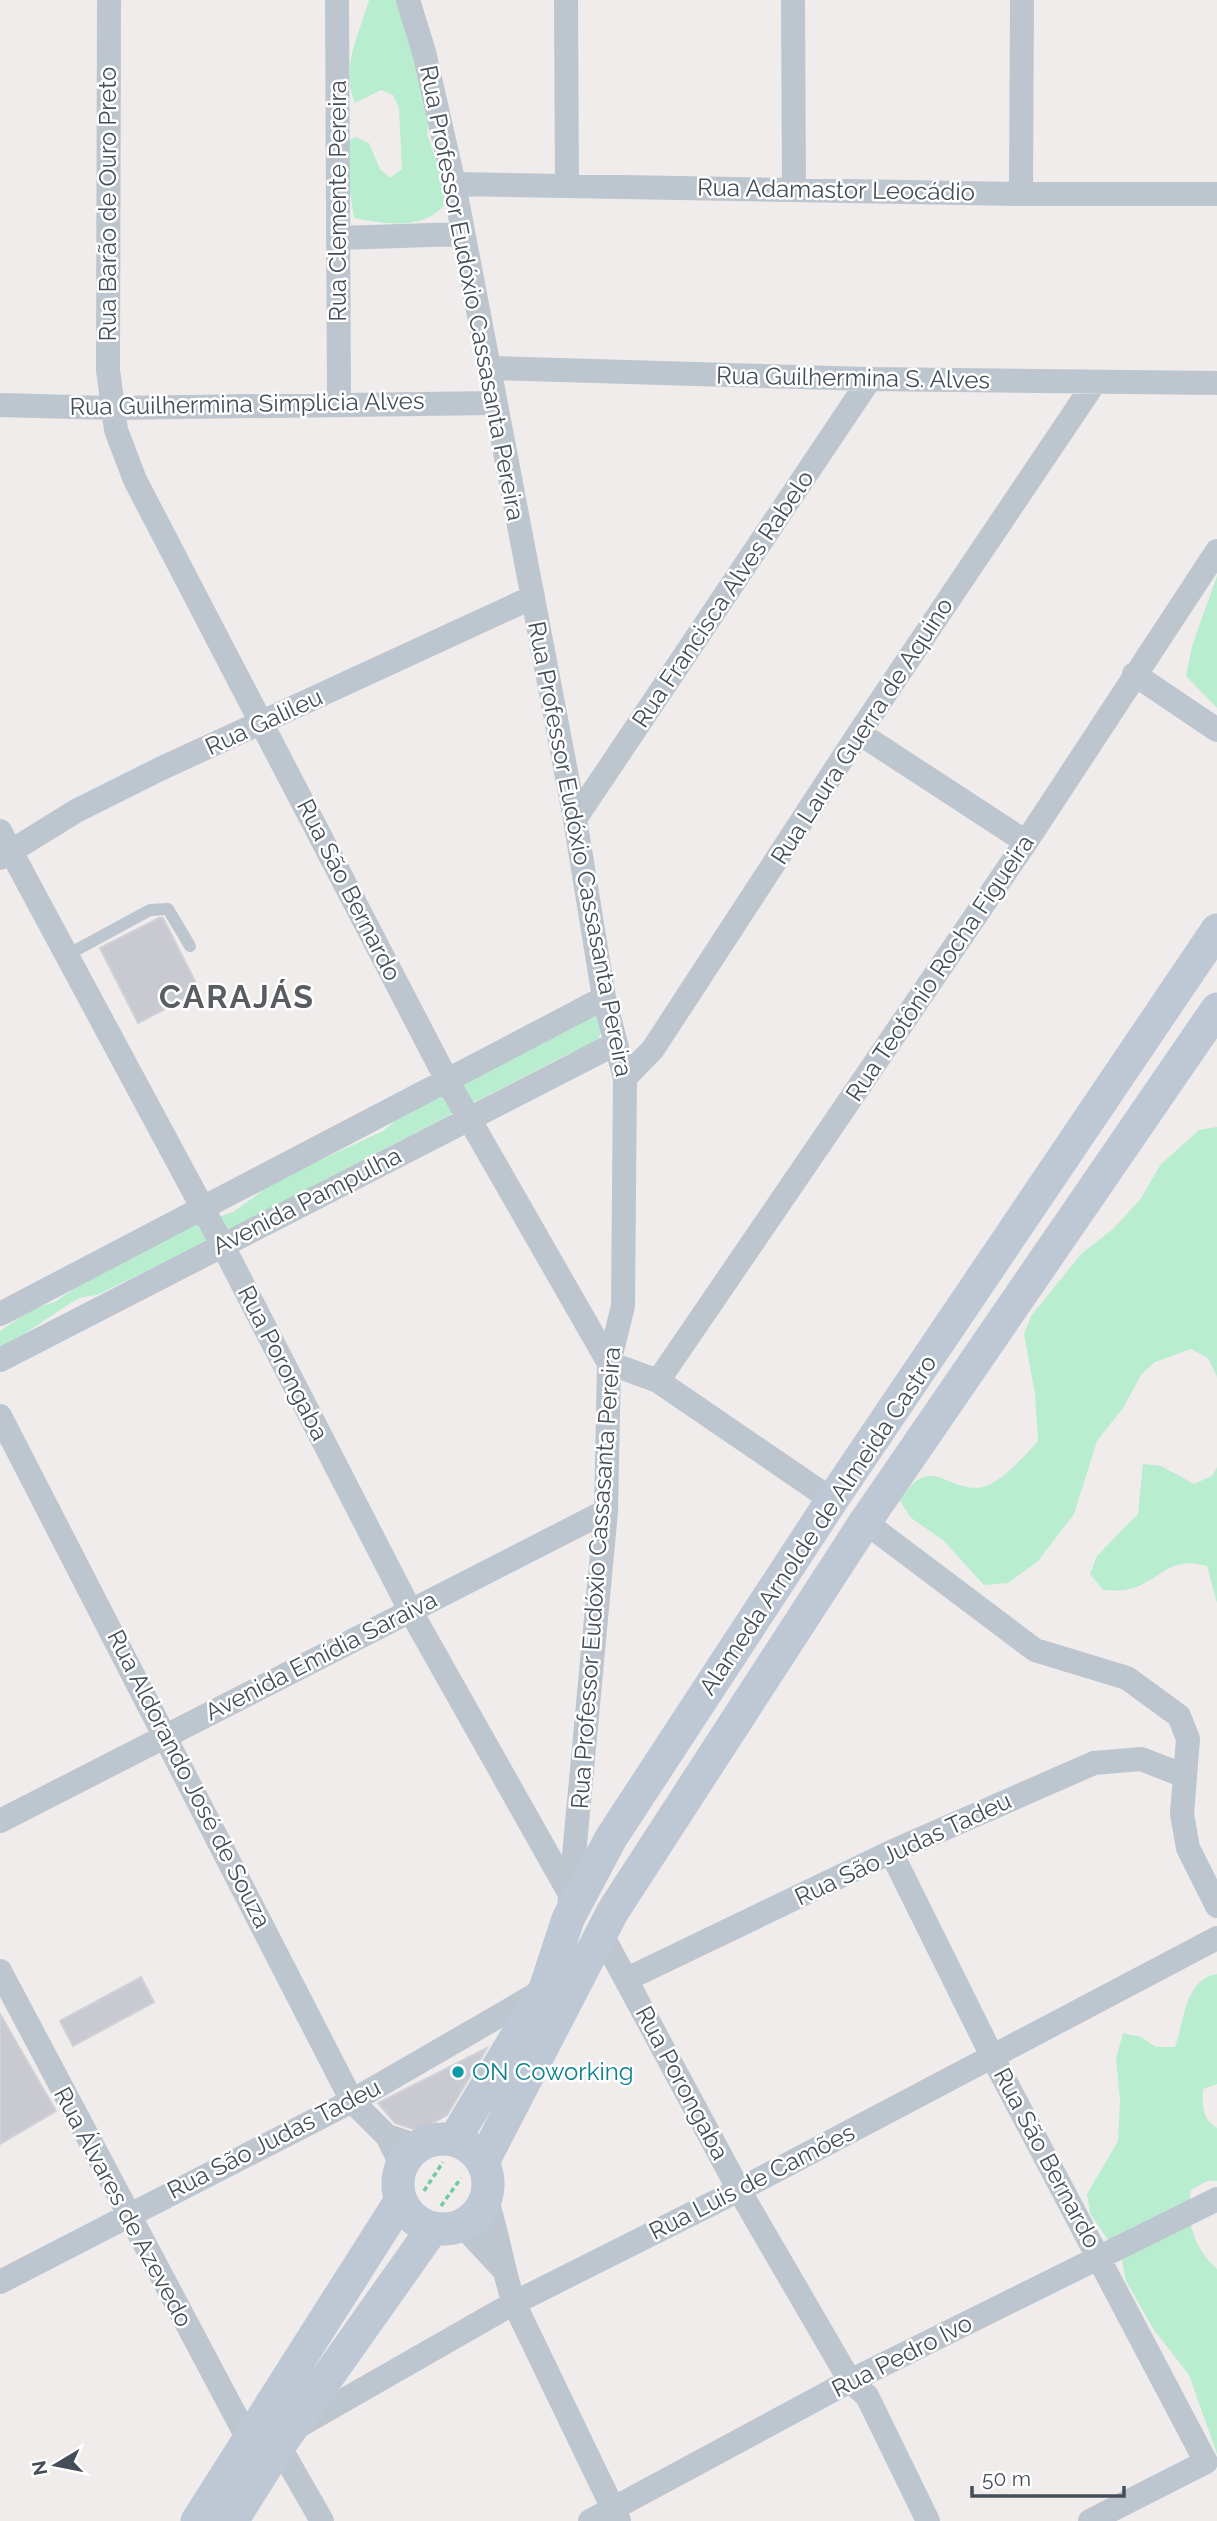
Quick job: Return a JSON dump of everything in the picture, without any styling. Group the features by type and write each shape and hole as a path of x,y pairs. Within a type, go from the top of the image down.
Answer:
{"main road":[{"name":"Alameda Arnolde de Almeida Castro","path":"454,2140 545,1989 569,1906 611,1838 832,1500 1217,930"},
{"name":"Alameda Arnolde de Almeida Castro","path":"483,2162 613,1911 865,1522 1217,1009"},
{"path":"965,1304 1000,1327"},
{"path":"197,2521 273,2439 448,2227 475,2217 486,2198 488,2176 483,2162 474,2150 454,2140 431,2139 402,2149 398,2185 401,2200 409,2214 448,2227"},
{"path":"232,2521 401,2200"}],"street":[{"name":"Rua Barão de Ouro Preto","path":"109,0 107,271 111,408"},
{"name":"Rua Clemente Pereira","path":"337,0 339,402"},
{"name":"Rua Professor Eudóxio Cassasanta Pereira","path":"408,0 424,52 454,184 575,818 604,998 625,1077 624,1306 609,1363 606,1511 569,1906"},
{"path":"566,0 567,184"},
{"path":"793,0 794,188"},
{"path":"1021,0 1021,194"},
{"name":"Rua Adamastor Leocádio","path":"454,184 1021,194 1217,194"},
{"path":"338,239 462,234"},
{"name":"Rua Guilhermina S. Alves","path":"489,368 870,379 1217,383"},
{"name":"Rua Francisca Alves Rabelo","path":"575,818 870,379"},
{"name":"Rua Laura Guerra de Aquino","path":"625,1077 653,1049 859,733 1095,382"},
{"name":"Rua Guilhermina Simplicia Alves","path":"0,405 111,408 339,402 494,402"},
{"name":"Rua São Bernardo","path":"111,408 135,480 264,723 467,1119 609,1363"},
{"name":"Rua Teotônio Rocha Figueira","path":"658,1381 1026,842 1217,551"},
{"name":"Rua Galileu","path":"4,847 533,597"},
{"path":"1134,674 1217,730"},
{"path":"859,733 1026,842"},
{"name":"Rua Porongaba","path":"4,847 67,955 222,1244 410,1610 569,1906"},
{"name":"Avenida Pampulha","path":"0,1314 448,1082 604,998"},
{"name":"Avenida Pampulha","path":"0,1360 615,1044"},
{"path":"609,1363 658,1381 832,1500"},
{"name":"Rua Aldorando José de Souza","path":"0,1416 352,2101 402,2149"},
{"name":"Avenida Emídia Saraiva","path":"0,1821 606,1511"},
{"path":"865,1522 1035,1650 1127,1678 1179,1716 1188,1739 1182,1814 1188,1848 1217,1906"},
{"name":"Rua São Judas Tadeu","path":"627,1979 891,1852 1094,1763 1141,1759 1185,1776"},
{"name":"Rua São Bernardo","path":"891,1852 993,2058 1206,2462 1090,2521"},
{"name":"Rua Porongaba","path":"602,1935 739,2190 850,2381 867,2396 928,2521"},
{"name":"Rua Luis de Camões","path":"273,2439 514,2303 739,2190 1217,1938"},
{"name":"Rua Álvares de Azevedo","path":"0,1971 129,2214 273,2439 322,2521"},
{"name":"Rua São Judas Tadeu","path":"0,2282 352,2101 545,1989"},
{"path":"486,2198 496,2230 502,2268 514,2303 616,2515"},
{"name":"Rua Pedro Ivo","path":"590,2521 616,2515 850,2381 1217,2199"},
{"path":"448,2227 502,2268"}],"lane":[{"path":"67,955 150,910 168,909 190,946"}],"green space":[{"path":"369,0 402,0 430,104 427,134 441,174 446,203 437,212 416,222 391,223 354,218 343,145 355,137 369,143 380,169 390,178 402,169 399,108 393,95 381,90 355,103 351,90 350,64"},
{"path":"1217,576 1217,708 1186,676 1192,646"},
{"path":"582,1012 607,1018 596,1044 572,1052 318,1183 303,1196 97,1295 82,1297 0,1352 0,1331 34,1308 55,1302 84,1282 184,1229 233,1212 276,1181 383,1131 402,1115"},
{"path":"1217,1127 1217,1377 1208,1358 1191,1349 1155,1362 1141,1375 1123,1408 1097,1441 1074,1514 1038,1561 1008,1583 984,1585 943,1540 911,1518 900,1501 910,1487 919,1479 928,1476 965,1487 985,1486 1002,1477 1038,1441 1035,1394 1024,1334 1031,1316 1082,1253 1113,1229 1140,1200 1161,1164 1199,1130"},
{"path":"1143,1464 1161,1466 1194,1484 1212,1476 1217,1467 1217,1603 1207,1566 1186,1563 1178,1565 1141,1585 1122,1590 1103,1590 1090,1574 1097,1556 1138,1514"},
{"path":"1217,1974 1217,2084 1203,2089 1203,2100 1208,2121 1217,2128 1217,2181 1207,2181 1191,2190 1190,2212 1197,2243 1217,2269 1217,2454 1189,2375 1154,2330 1126,2281 1122,2261 1090,2213 1087,2194 1118,2141 1120,2099 1116,2059 1123,2033 1141,2037 1156,2047 1175,2047 1192,1993 1198,1984"}],"building":[{"path":"163,918 200,991 138,1023 100,948"},
{"path":"141,1977 154,2002 73,2046 60,2021"},
{"path":"0,2014 56,2111 0,2144"},
{"name":"ON Coworking","path":"487,2048 447,2115 419,2131 395,2123 378,2103"}],"place":[{"name":"ON Coworking","path":"458,2072"}],"district":[{"name":"CARAJÁS","path":"237,997"}]}
